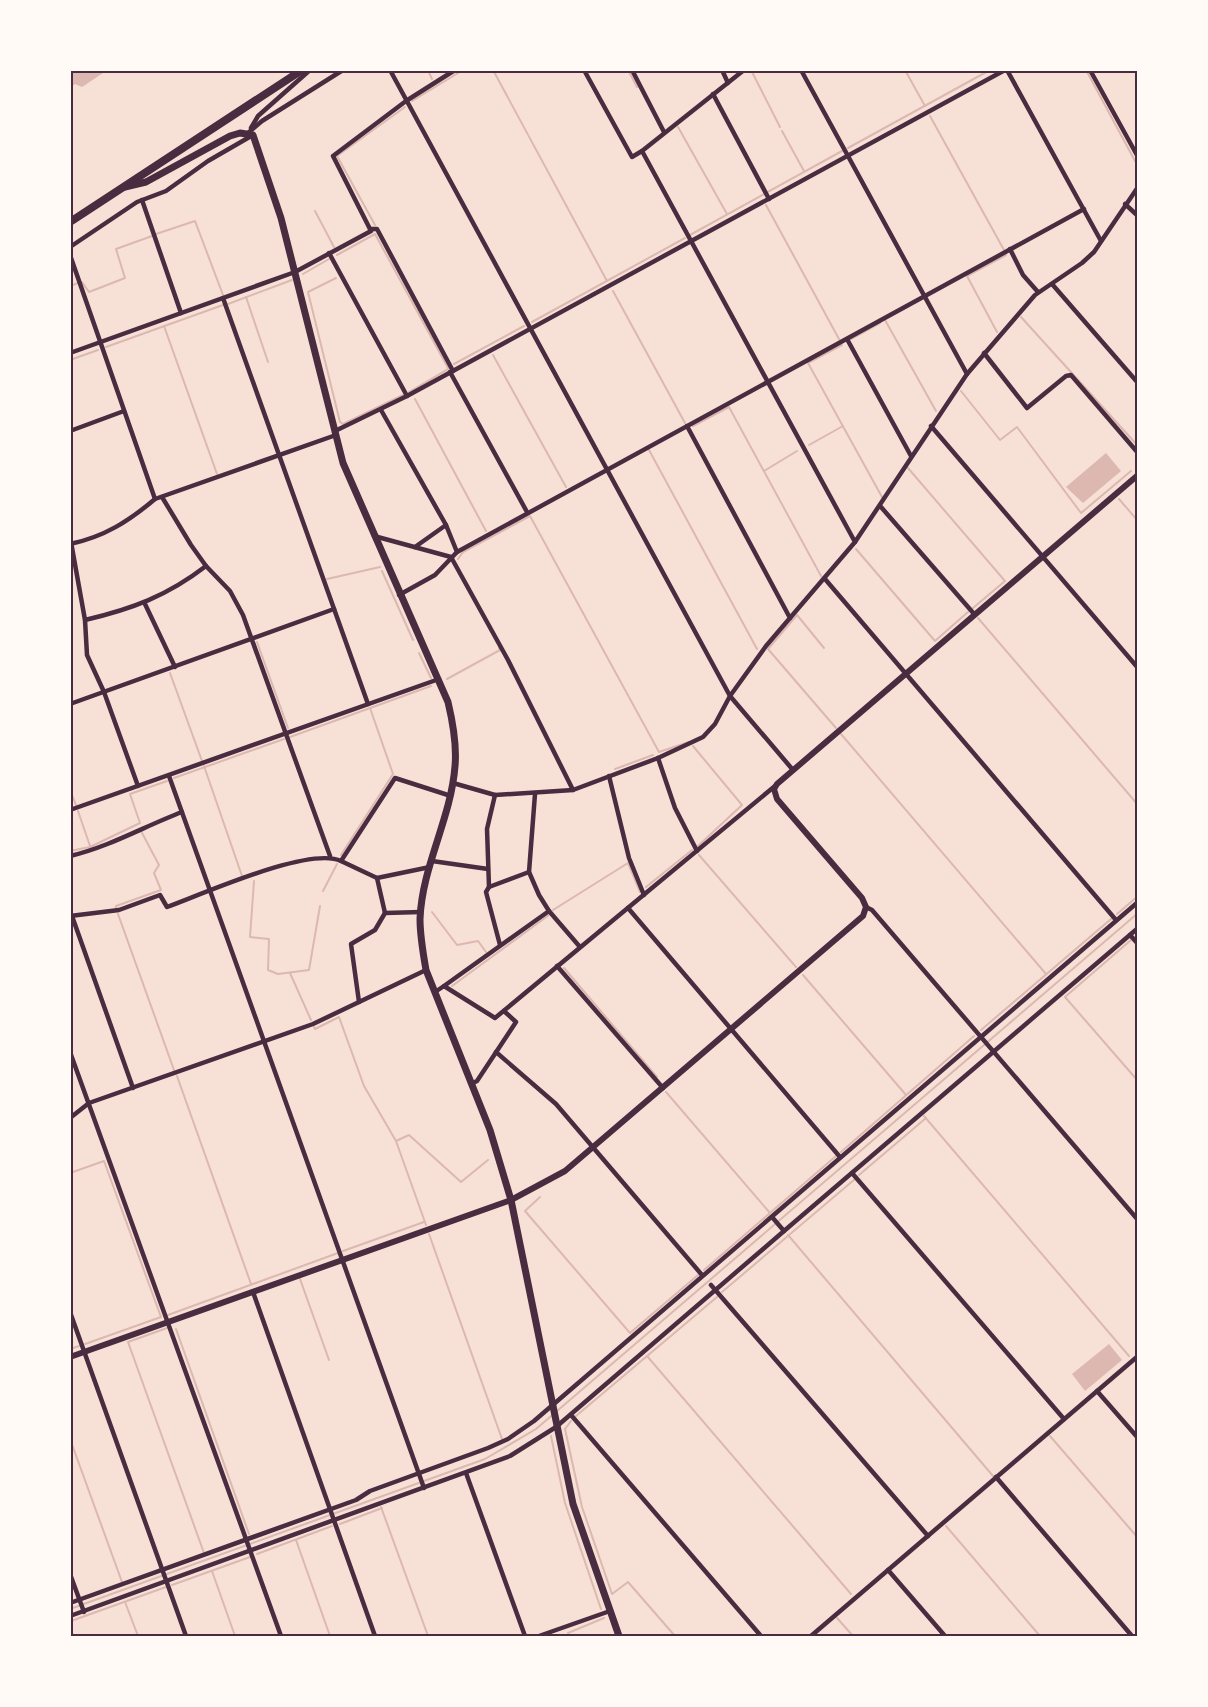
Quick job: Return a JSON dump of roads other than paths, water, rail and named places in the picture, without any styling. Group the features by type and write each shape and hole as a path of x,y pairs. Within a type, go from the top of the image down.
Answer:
{"main road":[{"path":"70,222 302,70"},
{"path":"117,190 146,182 230,136 251,134 281,218 343,463 399,595 448,702 455,742 453,783 431,864 421,912 426,970 501,1161 573,1504 619,1636"}],"street":[{"path":"251,134 258,116 310,70"},
{"path":"70,248 98,227 142,200 166,191 251,134 262,121 343,70"},
{"path":"390,70 730,696 793,770"},
{"path":"370,229 333,156 406,101 455,70"},
{"path":"584,70 632,157 744,70"},
{"path":"632,70 664,132"},
{"path":"722,70 728,83"},
{"path":"801,70 967,374"},
{"path":"138,786 104,692 87,655 85,620 71,543 110,531 134,517 155,499 335,433 381,410 1006,70 1101,241"},
{"path":"1090,70 1137,157"},
{"path":"713,94 768,198"},
{"path":"642,151 855,542"},
{"path":"453,783 495,795 573,790 658,758 703,737 715,724 730,696 766,646 825,579 881,507 911,456 967,374 1010,321 1038,292 1082,263 1101,241 1137,187"},
{"path":"142,200 181,313"},
{"path":"1125,204 1137,216"},
{"path":"399,595 435,575 457,552 606,468 768,383 1084,210"},
{"path":"70,353 295,272 370,229 376,229 528,512"},
{"path":"1010,249 1023,275 1038,292"},
{"path":"329,253 407,396"},
{"path":"70,255 155,499"},
{"path":"1052,284 1137,383"},
{"path":"223,298 368,704"},
{"path":"847,339 911,456"},
{"path":"984,353 1027,408 1066,376 1071,375 1137,453"},
{"path":"381,410 446,525 457,552"},
{"path":"70,431 124,411"},
{"path":"687,426 790,618"},
{"path":"931,426 1137,668"},
{"path":"444,986 495,1018 777,784 1137,475"},
{"path":"162,497 206,566 230,591 243,615 284,734 330,856"},
{"path":"881,507 975,615"},
{"path":"416,547 446,525"},
{"path":"374,536 451,557 508,660 573,790"},
{"path":"85,620 146,604 189,579 206,566"},
{"path":"825,579 1116,920"},
{"path":"146,604 175,667"},
{"path":"70,704 334,609"},
{"path":"70,810 439,679"},
{"path":"658,758 675,808 697,851"},
{"path":"169,776 424,1486"},
{"path":"609,776 629,858 644,895"},
{"path":"341,861 395,778 450,796"},
{"path":"777,784 774,789 777,800 862,897 866,907 872,910 1137,1220"},
{"path":"535,794 529,872 538,895 580,947"},
{"path":"495,795 487,829 489,887 486,892 500,945"},
{"path":"70,856 91,851 182,812"},
{"path":"133,1088 71,916 119,910 160,895 167,907 292,862 330,856 377,878 431,864 488,868"},
{"path":"489,887 529,872"},
{"path":"359,1002 351,944 375,930 385,913 377,878"},
{"path":"70,1603 331,1510 508,1439 553,1408 702,1275 773,1218 840,1157 1137,902"},
{"path":"70,1357 511,1200 551,1180 663,1088 857,921 866,907"},
{"path":"628,908 840,1157"},
{"path":"435,992 549,910"},
{"path":"385,913 421,912"},
{"path":"70,1616 424,1486 466,1473 510,1455 556,1427 716,1290 782,1229 852,1173 991,1051 1137,928"},
{"path":"1130,935 1137,944"},
{"path":"557,966 663,1088"},
{"path":"70,1118 89,1103 313,1024 426,970"},
{"path":"471,1084 477,1081 516,1022 504,1011"},
{"path":"70,1052 281,1636"},
{"path":"496,1052 556,1104 702,1275"},
{"path":"852,1173 1064,1419"},
{"path":"773,1218 782,1229"},
{"path":"711,1285 928,1536"},
{"path":"253,1292 375,1636"},
{"path":"70,1312 186,1636"},
{"path":"811,1636 1137,1356"},
{"path":"1097,1391 1137,1438"},
{"path":"571,1415 761,1636"},
{"path":"466,1473 525,1636"},
{"path":"996,1477 1132,1636"},
{"path":"888,1570 945,1636"},
{"path":"70,1574 83,1610"},
{"path":"539,1636 610,1611"}],"waterway":[{"path":"428,70 432,79"},
{"path":"412,101 463,70"},
{"path":"493,70 607,281"},
{"path":"628,70 637,87"},
{"path":"751,70 780,127"},
{"path":"905,70 925,106"},
{"path":"848,148 990,70"},
{"path":"1086,70 1135,161"},
{"path":"375,225 337,156 405,107"},
{"path":"930,116 1004,250"},
{"path":"678,127 727,214"},
{"path":"782,131 804,171"},
{"path":"690,235 842,151"},
{"path":"766,205 839,339"},
{"path":"315,211 334,247"},
{"path":"156,234 195,221 223,295"},
{"path":"337,255 375,234 448,368"},
{"path":"82,282 89,292 125,278 116,249 152,236"},
{"path":"532,322 685,238"},
{"path":"997,332 967,276 1006,255"},
{"path":"303,274 329,259"},
{"path":"336,278 308,292 340,422 343,424 403,395"},
{"path":"228,304 292,280"},
{"path":"70,286 78,283"},
{"path":"613,291 685,423"},
{"path":"246,297 268,362"},
{"path":"106,347 223,305"},
{"path":"1021,317 1138,446"},
{"path":"885,320 936,411"},
{"path":"851,339 880,323"},
{"path":"164,326 217,474"},
{"path":"454,364 524,326"},
{"path":"842,345 808,363 882,497"},
{"path":"70,360 98,350"},
{"path":"493,355 566,487"},
{"path":"409,392 448,369"},
{"path":"961,391 1000,440 1017,427 1081,513 1131,471"},
{"path":"415,399 486,531"},
{"path":"693,426 729,407 821,576"},
{"path":"809,445 843,426"},
{"path":"649,450 757,649"},
{"path":"764,471 797,451"},
{"path":"908,468 1005,581 973,608"},
{"path":"1119,499 1138,521"},
{"path":"458,559 463,552 530,516 659,752 689,742"},
{"path":"856,549 935,641 968,612"},
{"path":"327,579 380,567"},
{"path":"382,571 413,640"},
{"path":"824,648 797,615 768,649 836,728"},
{"path":"978,618 1138,805"},
{"path":"257,642 288,728"},
{"path":"447,679 500,650 499,648"},
{"path":"419,653 431,678"},
{"path":"170,673 202,761"},
{"path":"290,737 431,686"},
{"path":"341,855 393,774 370,708"},
{"path":"841,734 1046,974"},
{"path":"174,778 284,739"},
{"path":"693,746 742,805 698,846"},
{"path":"615,769 653,755"},
{"path":"204,766 242,876"},
{"path":"70,851 90,847 140,823 130,794 167,781"},
{"path":"70,790 76,805"},
{"path":"78,811 90,846"},
{"path":"116,908 116,906 161,890 154,873 159,865 141,831"},
{"path":"646,887 692,850"},
{"path":"699,855 796,967"},
{"path":"553,910 628,863 640,892"},
{"path":"323,891 337,864"},
{"path":"254,881 250,937 269,939 268,970 278,974 309,970 320,906"},
{"path":"1117,914 1138,896"},
{"path":"432,912 457,945 478,941 486,952"},
{"path":"70,1609 485,1459 536,1429 1138,913"},
{"path":"118,914 174,1070"},
{"path":"452,986 549,915"},
{"path":"981,1030 1111,919"},
{"path":"1131,940 1065,997 1138,1081"},
{"path":"564,968 657,1077"},
{"path":"290,973 311,1020"},
{"path":"803,975 906,1095"},
{"path":"314,1027 315,1029 339,1017 364,1086 396,1141 426,1225"},
{"path":"841,1152 974,1036"},
{"path":"177,1076 251,1284"},
{"path":"666,1092 770,1213"},
{"path":"924,1116 1129,1356"},
{"path":"859,1175 926,1118"},
{"path":"396,1141 409,1135 461,1182 488,1160"},
{"path":"704,1270 836,1156"},
{"path":"70,1173 104,1161 161,1317 85,1344"},
{"path":"722,1292 855,1179"},
{"path":"540,1197 525,1211 630,1333 698,1275"},
{"path":"343,1251 424,1222"},
{"path":"429,1234 502,1439"},
{"path":"788,1235 993,1476"},
{"path":"168,1315 338,1253"},
{"path":"300,1279 329,1360"},
{"path":"576,1416 717,1297"},
{"path":"167,1328 128,1342 204,1553"},
{"path":"176,1329 249,1534"},
{"path":"70,1349 79,1346"},
{"path":"647,1356 851,1594"},
{"path":"571,1421 565,1429 582,1507 612,1594 628,1582 675,1636"},
{"path":"551,1436 565,1503 601,1609"},
{"path":"1050,1436 1138,1538"},
{"path":"70,1439 122,1582"},
{"path":"381,1507 428,1636"},
{"path":"340,1524 382,1508"},
{"path":"257,1554 332,1526"},
{"path":"946,1526 1040,1636"},
{"path":"296,1540 330,1636"},
{"path":"172,1585 250,1557"},
{"path":"212,1571 235,1636"},
{"path":"71,1621 166,1587"},
{"path":"125,1602 138,1636"},
{"path":"569,1636 568,1633 604,1618"},
{"path":"837,1618 853,1636"}]}
